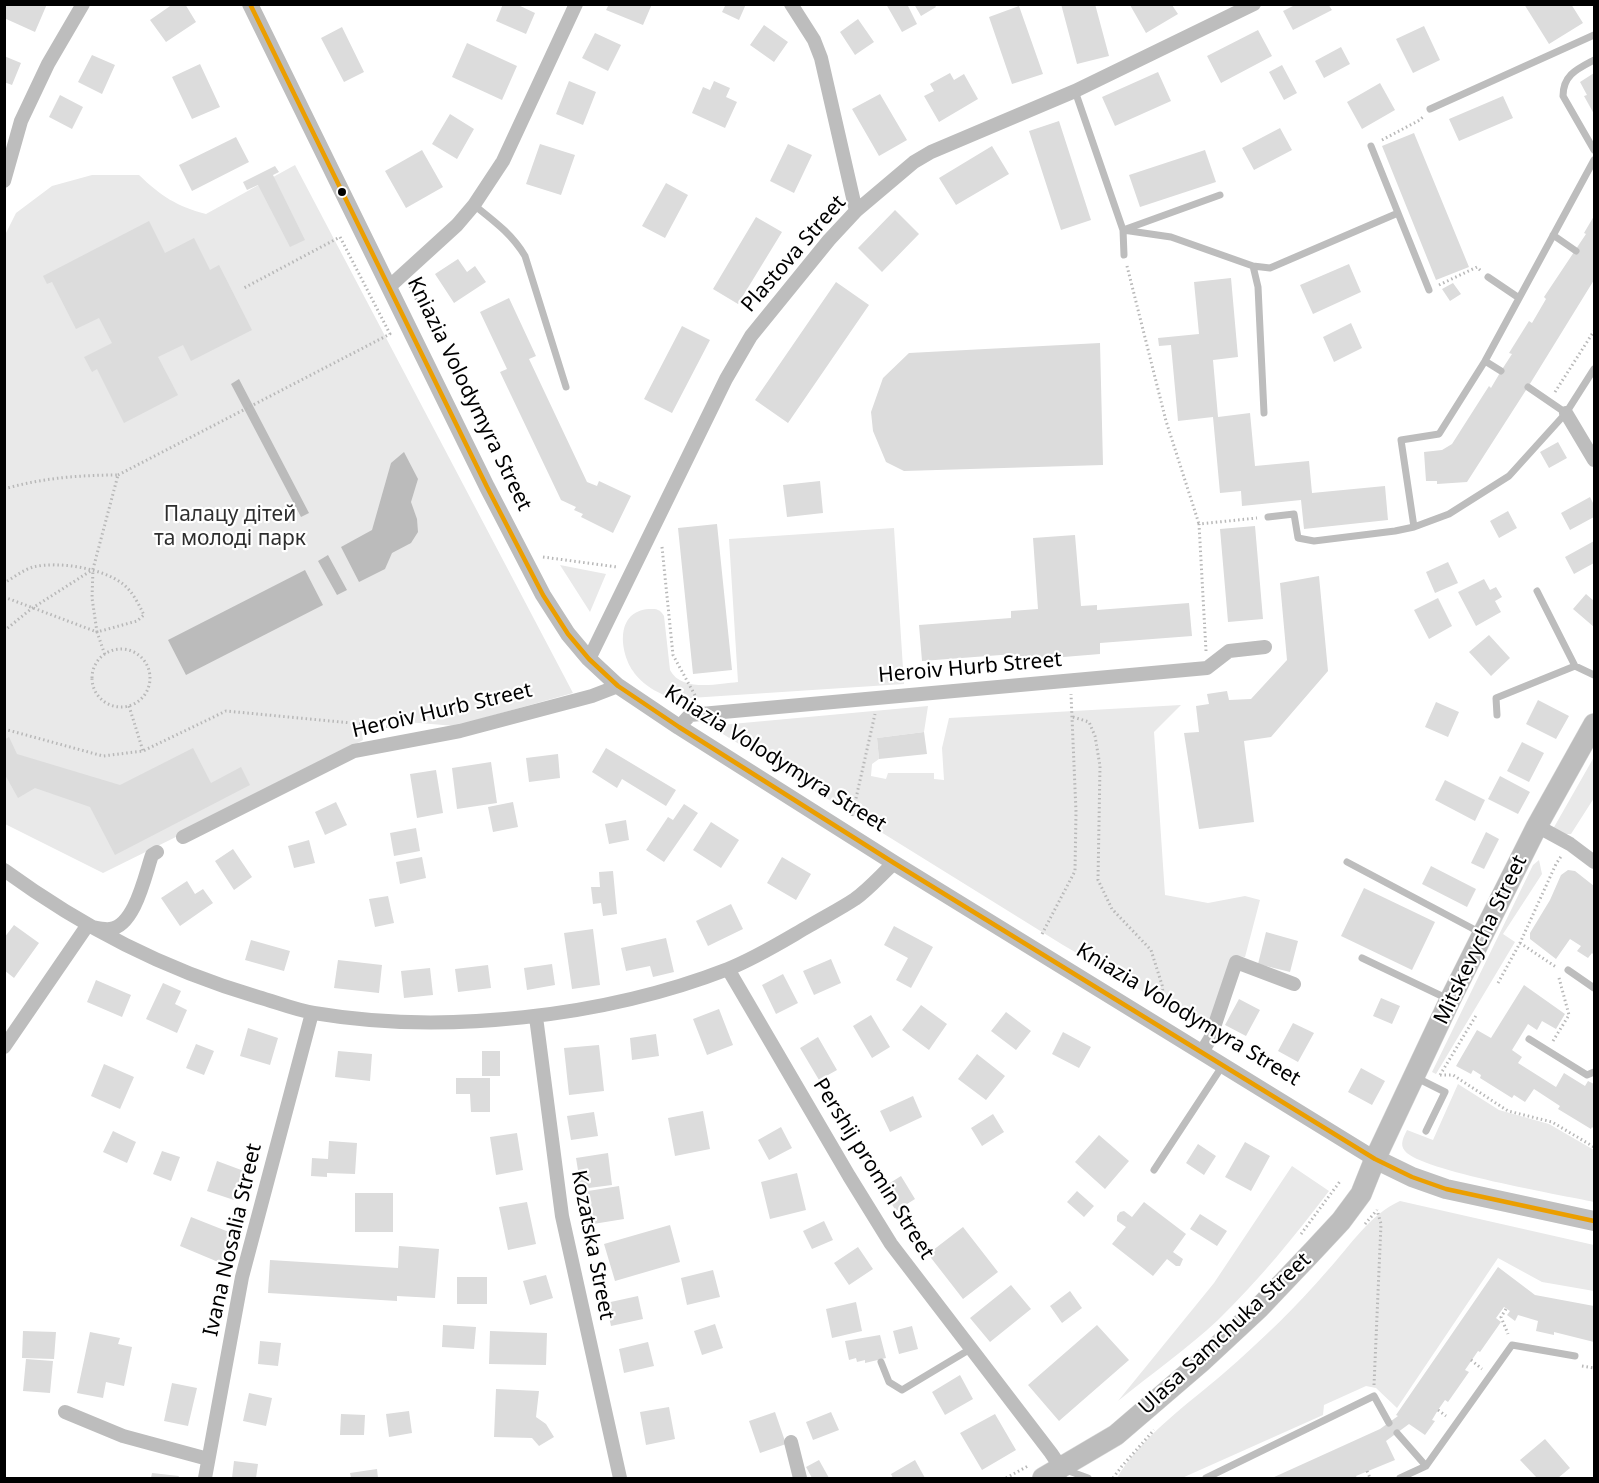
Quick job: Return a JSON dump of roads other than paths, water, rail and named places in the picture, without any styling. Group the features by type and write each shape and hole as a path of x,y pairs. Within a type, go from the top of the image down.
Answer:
{"main road":[{"name":"Mitskevycha Street","path":"1375,1159 1450,1000 1537,826 1594,724"},
{"name":"Kniazia Volodymyra Street","path":"1375,1159 1446,1190 1594,1221"},
{"name":"Ulasa Samchuka Street","path":"1054,1470 1116,1435 1201,1362 1259,1308 1341,1221 1361,1194 1375,1159"}],"street":[{"path":"4,181 21,121 48,63 83,4"},
{"name":"Kniazia Volodymyra Street","path":"250,4 487,487 543,595 568,634 589,659 618,686 679,727 894,863 1375,1159"},
{"path":"389,287 457,225 474,205 503,161 576,4"},
{"path":"791,4 814,40 821,58 856,211"},
{"name":"Plastova Street","path":"589,659 726,379 751,336 823,247 856,211 896,177 931,152 1075,91 1254,4"},
{"path":"1566,413 1594,460"},
{"name":"Heroiv Hurb Street","path":"679,727 690,715 705,713 1207,668 1229,651 1265,647"},
{"name":"Heroiv Hurb Street","path":"183,837 354,752 460,731 592,696 618,686"},
{"path":"1537,826 1570,844 1594,861"},
{"path":"87,926 111,929 124,922 136,904 152,855 157,852"},
{"path":"4,870 87,926 166,965 222,986 312,1012 385,1021 461,1021 536,1017 605,1005 728,969 776,945 857,898 894,863"},
{"path":"4,1047 87,926"},
{"path":"1202,1052 1210,1039 1236,962 1294,984"},
{"name":"Pershij promin Street","path":"728,969 874,1218 891,1244 972,1348 1054,1470"},
{"name":"Ivana Nosalia Street","path":"205,1479 242,1277 312,1012"},
{"name":"Kozatska Street","path":"536,1017 562,1216 620,1479"},
{"path":"65,1412 123,1436 208,1459"},
{"path":"791,1442 800,1479"}],"lane":[{"path":"1430,109 1594,35"},
{"path":"1594,60 1575,70 1566,78 1563,87 1563,96 1594,150"},
{"path":"1075,91 1123,230 1124,255"},
{"path":"1371,146 1429,290"},
{"path":"1414,527 1401,440 1439,434 1485,361 1594,160"},
{"path":"1123,230 1220,195"},
{"path":"474,205 505,229 525,256 566,387"},
{"path":"1123,230 1171,237 1253,266 1270,268 1398,213"},
{"path":"1554,235 1576,250"},
{"path":"1253,266 1258,287 1264,413"},
{"path":"1488,277 1519,298"},
{"path":"1485,361 1501,371"},
{"path":"1268,517 1294,514 1298,538 1314,541 1395,531 1414,527 1449,514 1509,476 1566,413 1594,369"},
{"path":"1528,387 1566,413"},
{"path":"1537,591 1575,666 1594,675"},
{"path":"1497,716 1497,698 1575,666"},
{"path":"1347,862 1483,934"},
{"path":"1362,958 1450,1000"},
{"path":"1568,970 1594,988"},
{"path":"1529,1039 1587,1075 1594,1072"},
{"path":"1154,1170 1223,1065"},
{"path":"1414,1077 1445,1092 1426,1131"},
{"path":"1400,1479 1426,1466 1512,1345 1575,1356"},
{"path":"881,1362 889,1382 902,1390 972,1348"},
{"path":"1206,1479 1374,1396 1389,1423"},
{"path":"1397,1433 1426,1466"},
{"path":"1054,1470 1088,1479"}],"park label":[{"name":"Палацу дітей та молоді парк","path":"230,527"}]}
